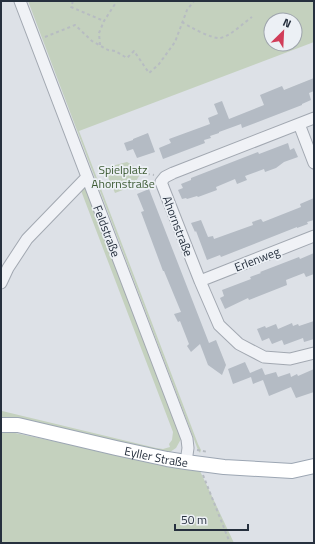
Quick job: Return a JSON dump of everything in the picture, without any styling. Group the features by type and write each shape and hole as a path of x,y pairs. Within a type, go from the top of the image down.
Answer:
{"main road":[{"name":"Eyller Straße","path":"1,425 18,425 123,450 201,464 224,467 292,470 314,466"}],"street":[{"name":"Feldstraße","path":"20,1 187,439 188,448 186,462"},
{"name":"Ahornstraße","path":"314,118 173,173 165,177 161,182 219,325 239,344 264,357 290,359 314,353"},
{"path":"299,124 314,163"},
{"path":"1,283 8,268 27,240 87,177"},
{"name":"Erlenweg","path":"200,281 314,236"}],"path":[{"path":"73,1 71,7 104,21"},
{"path":"100,46 99,33 104,21 117,1"},
{"path":"35,43 44,37 75,26 92,41 108,50 115,51 127,58 134,51 149,73 159,64 175,42 187,10 194,1"},
{"path":"182,22 212,37 219,38 228,35 252,17"},
{"path":"201,464 203,474 230,543"}],"green space":[{"path":"28,1 314,1 314,42 303,46 303,12 263,12 263,52 288,52 79,131 201,450 200,453"},
{"name":"Spielplatz Ahornstraße","path":"127,162 144,172 141,173 133,186 115,193 104,168"},
{"path":"88,186 180,429 181,439 176,448 170,452 156,452 1,417 2,411 156,448 163,449 170,447 169,444 172,440 173,432 80,188"},
{"path":"1,430 194,471 200,471 234,543 1,543"}],"building":[{"path":"314,78 314,91 309,93 311,100 302,105 242,128 241,124 219,132 210,136 211,138 204,140 205,143 163,159 159,148 171,143 169,139 210,124 208,118 218,114 214,104 222,101 229,119 264,105 260,95 282,86 284,90"},
{"path":"148,133 155,152 137,158 133,149 127,151 124,143"},
{"path":"288,143 290,150 294,148 298,157 284,162 276,168 265,172 264,169 245,176 247,180 237,184 235,179 216,187 217,190 198,197 182,199 178,190 183,188 181,184 191,180 191,178 258,152 259,154"},
{"path":"149,189 209,343 216,340 226,365 222,375 208,365 200,344 191,352 187,346 189,344 180,321 178,322 174,314 181,312 163,271 141,212 144,211 137,194"},
{"path":"314,198 314,220 307,222 308,224 221,257 220,255 207,260 196,231 195,232 191,223 201,220 208,237 213,236 214,239 253,225 252,222 261,219 263,222 301,207 300,204"},
{"path":"314,253 314,274 306,277 304,273 286,280 287,285 249,300 248,298 225,309 220,298 224,296 222,290 251,279 250,277 261,273 260,272 299,257 300,259"},
{"path":"314,321 314,339 304,342 303,338 284,345 282,340 272,344 269,338 262,341 257,329 265,326 266,328 276,324 278,329 292,323 293,326 298,324 299,326"},
{"path":"245,362 250,373 262,368 265,375 276,372 278,377 290,373 291,377 297,374 298,376 314,369 314,392 296,398 291,387 269,396 263,380 253,384 251,377 233,384 228,369"}]}
